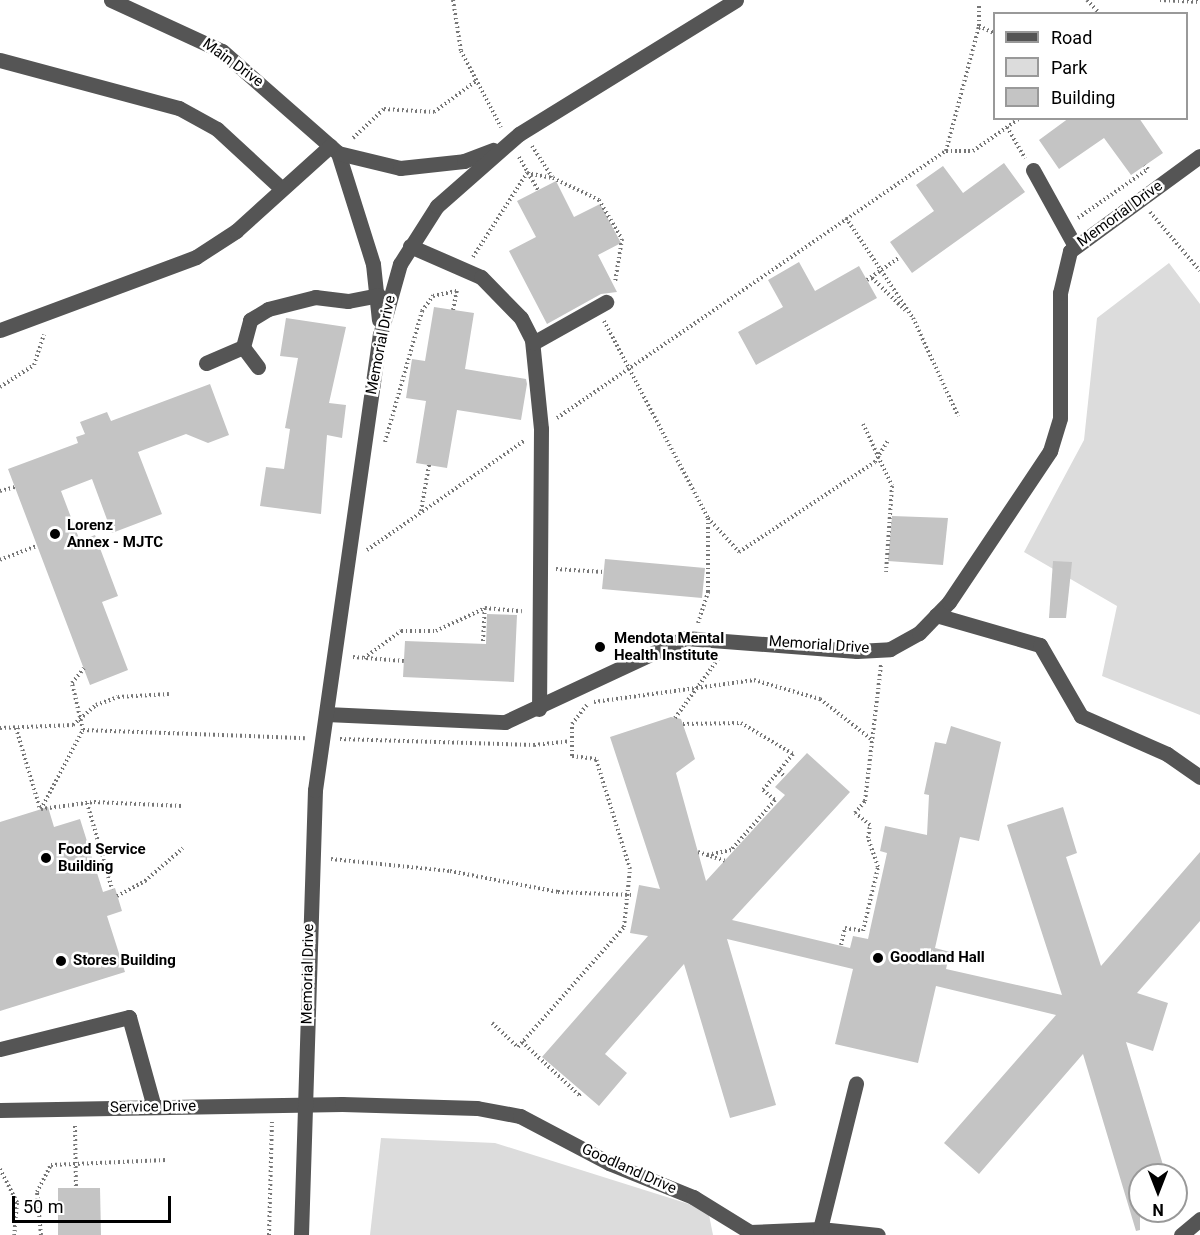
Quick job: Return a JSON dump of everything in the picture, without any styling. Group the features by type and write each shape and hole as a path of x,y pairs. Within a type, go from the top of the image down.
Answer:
{"lane":[{"name":"Main Drive","path":"111,0 222,51 334,150 384,166 431,167 507,144"},
{"name":"Memorial Drive","path":"301,1235 312,857 326,714 357,552 380,335 410,246 437,206 522,132 736,0"},
{"path":"0,60 179,108 217,129 282,189"},
{"path":"0,330 196,257 236,231 282,189 334,150 373,264 378,295 380,335"},
{"name":"Memorial Drive","path":"326,714 505,722 539,709 691,638 728,638 884,650 918,633 936,615 1050,451 1062,390 1060,293 1075,246 1200,156"},
{"path":"1033,170 1075,246"},
{"path":"410,246 465,270 503,296 533,343 541,429 539,709"},
{"path":"258,367 243,347 249,320 268,309 315,297 348,301 378,295"},
{"path":"533,343 602,306"},
{"path":"206,363 243,347"},
{"path":"936,615 1040,645 1081,716 1167,754 1200,777"},
{"path":"0,1049 129,1017 154,1107"},
{"path":"820,1229 856,1083"},
{"name":"Service Drive","path":"0,1110 306,1104"},
{"name":"Goodland Drive","path":"306,1104 477,1108 520,1116 609,1163 693,1197 750,1232 820,1229 878,1235"},
{"path":"1181,1235 1200,1219"}],"path":[{"path":"453,0 461,51 507,144 538,190"},
{"path":"1087,0 1098,12"},
{"path":"1160,0 1200,2"},
{"path":"946,151 979,26 979,5"},
{"path":"979,26 993,33"},
{"path":"357,552 421,512 946,151 973,151 1017,120"},
{"path":"1007,127 1033,170"},
{"path":"522,132 553,178"},
{"path":"1066,227 1148,169 1145,165"},
{"path":"527,173 553,178 599,200 622,239 615,282"},
{"path":"453,310 456,291 465,270 527,173"},
{"path":"1140,200 1200,271"},
{"path":"846,218 913,318 958,416"},
{"path":"900,257 869,279 913,318"},
{"path":"384,447 422,311 433,296 456,291"},
{"path":"602,306 628,368 708,518 739,552 880,456 888,440"},
{"path":"925,344 932,340"},
{"path":"863,424 880,456 891,486 886,572"},
{"path":"421,512 429,465"},
{"path":"0,491 15,487"},
{"path":"691,638 708,592 704,563 708,518"},
{"path":"357,552 366,540"},
{"path":"0,560 37,546"},
{"path":"357,552 363,563"},
{"path":"540,569 604,572"},
{"path":"364,658 401,632 436,631 484,608 520,608 539,628"},
{"path":"483,641 484,608"},
{"path":"675,718 697,685 724,652 728,638"},
{"path":"352,669 354,645"},
{"path":"841,945 845,928 863,931 878,867 868,838 870,825 855,813 864,801 884,650"},
{"path":"353,657 404,661"},
{"path":"41,810 83,730 72,682 84,668"},
{"path":"492,1023 518,1047 621,936 631,895 630,869 596,759 572,756 572,724 594,702 697,685 754,680 796,689 846,716 871,739"},
{"path":"0,728 81,724 96,705 118,697 169,694"},
{"path":"683,724 727,721 767,733 793,754 763,790 776,800 731,850 708,855"},
{"path":"16,728 41,810"},
{"path":"779,771 784,777"},
{"path":"41,810 87,803 182,806"},
{"path":"87,803 112,889"},
{"path":"117,896 145,881 183,849"},
{"path":"698,852 725,861"},
{"path":"312,857 450,871 558,892 631,895"},
{"path":"522,1042 579,1095 582,1092"},
{"path":"269,1235 273,1105"},
{"path":"75,1108 76,1188"},
{"path":"41,1235 38,1182 51,1165 76,1161 166,1160"},
{"path":"0,1169 17,1203 14,1235"}],"green space":[{"path":"1169,263 1200,304 1200,715 1102,676 1117,606 1024,552 1084,440 1097,318"},
{"path":"381,1138 495,1143 708,1210 713,1235 370,1235"}],"building":[{"path":"1066,120 1140,120 1163,153 1131,175 1104,138 1059,169 1039,140"},
{"path":"1004,163 1025,192 912,273 890,242 934,211 916,185 943,166 963,193"},
{"path":"556,181 574,217 600,204 621,243 598,255 617,292 601,294 547,324 509,251 536,237 517,201"},
{"path":"799,262 815,291 859,266 877,298 756,365 738,332 783,307 768,280"},
{"path":"434,307 474,313 465,369 526,379 527,384 521,420 457,410 447,468 416,463 426,401 406,398 412,359 425,361"},
{"path":"286,318 346,327 329,403 346,405 342,438 327,435 321,514 260,506 266,467 284,469 290,429 285,428 298,358 280,356"},
{"name":"Lorenz Annex - MJTC","path":"210,384 229,435 208,443 186,434 138,452 162,514 112,533 92,479 61,491 80,541 95,535 118,596 102,602 128,670 90,685 8,469 78,443 76,437 85,434 80,422 107,412 111,421"},
{"path":"892,516 948,518 943,565 888,561"},
{"path":"605,559 705,568 702,598 602,589"},
{"path":"1053,561 1072,562 1066,618 1049,618"},
{"path":"487,614 517,615 514,682 403,677 405,641 486,644"},
{"name":"Goodland Hall","path":"671,717 681,719 695,759 676,773 706,881 785,795 775,787 807,753 850,792 732,920 850,948 853,936 868,939 887,853 880,851 885,826 927,835 929,795 924,794 935,742 946,744 951,726 1001,742 979,841 960,837 935,948 950,952 946,969 1062,995 1007,825 1063,807 1077,853 1066,857 1101,966 1200,852 1200,921 1137,993 1168,1003 1153,1051 1126,1042 1162,1163 1128,1163 1128,1204 1083,1054 979,1174 944,1143 1056,1015 936,986 918,1063 835,1044 853,969 727,939 776,1105 730,1118 684,964 605,1054 627,1073 599,1106 542,1057 648,936 630,933 639,885 660,889 610,737"},
{"name":"Food Service Building","path":"48,807 54,827 80,819 103,892 115,888 122,911 107,916 125,972 0,1011 0,822"},
{"path":"58,1188 100,1188 101,1235 58,1235"},
{"name":"Goodland Hall","path":"1134,1223 1140,1223 1140,1230 1136,1231"}],"place":[{"name":"Lorenz Annex - MJTC","path":"55,534"},
{"name":"Mendota Mental Health Institute","path":"600,647"},
{"name":"Food Service Building","path":"46,858"},
{"name":"Goodland Hall","path":"878,958"},
{"name":"Stores Building","path":"61,961"}]}
